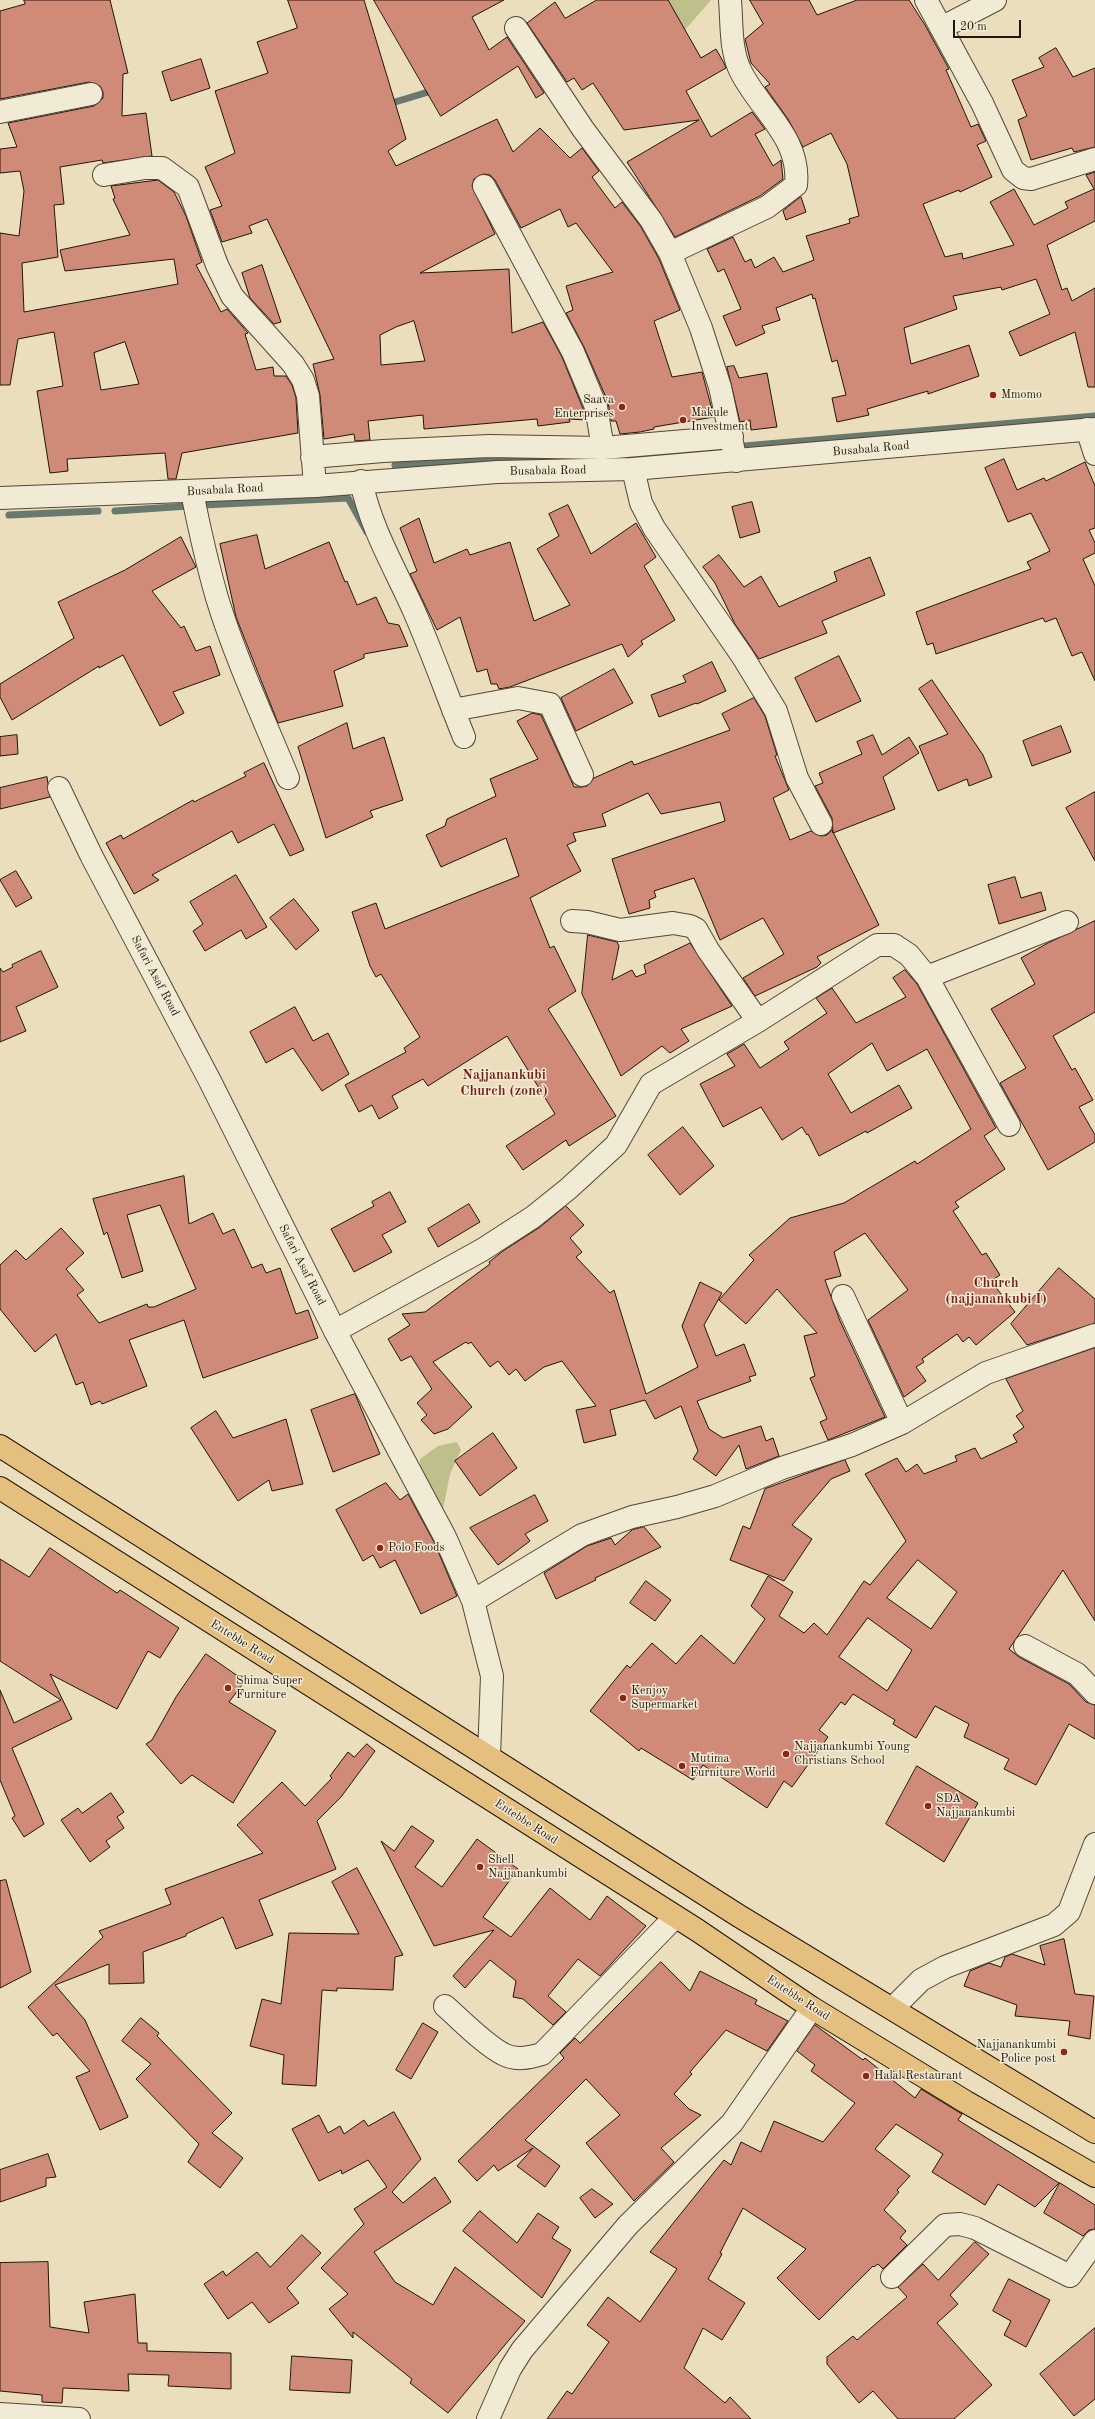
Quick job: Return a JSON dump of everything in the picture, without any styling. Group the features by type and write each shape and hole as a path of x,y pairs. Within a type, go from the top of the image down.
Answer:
{"main road":[{"path":"0,1446 739,1916 893,2008 989,2070 1095,2132"},
{"name":"Entebbe Road","path":"0,1488 675,1916 812,2008 986,2114 1095,2176"}],"street":[{"path":"670,253 767,207 796,185 797,166 781,126 741,72 736,59 730,0"},
{"path":"926,0 982,103 1013,170 1019,175 1031,179 1095,159"},
{"path":"940,28 995,0"},
{"path":"516,28 583,129 651,220 670,253 701,328 720,387 732,437 736,462"},
{"path":"0,112 91,94"},
{"path":"104,175 146,168 162,168 188,186 217,265 232,296 293,364 303,380 308,396 315,486"},
{"path":"484,186 574,352 596,407 603,448"},
{"path":"1091,429 1095,454"},
{"name":"Busabala Road","path":"0,498 192,492 315,486 361,481 497,472 633,469 736,462 1091,429"},
{"path":"312,457 383,451 489,446 603,448 732,437"},
{"path":"633,469 641,503 654,528 744,657 776,711 797,778 822,824"},
{"path":"361,481 367,508 376,533 414,611 464,737"},
{"path":"192,492 204,553 220,606 232,641 288,778"},
{"path":"453,710 518,698 550,704 582,774"},
{"name":"Safari Asaf Road","path":"59,788 91,855 210,1081 336,1331 445,1537 473,1601 492,1676 489,1756"},
{"path":"572,921 587,922 620,930 673,923 690,926 696,929 708,950 758,1021"},
{"path":"928,977 1067,922"},
{"path":"336,1331 482,1250 534,1217 568,1189 616,1145 651,1084 664,1074 758,1021 877,945 894,945 909,955 928,977 1009,1125"},
{"path":"843,1296 902,1423"},
{"path":"473,1601 582,1535 650,1511 677,1507 715,1496 902,1423 986,1373 1095,1335"},
{"path":"1025,1646 1077,1674 1095,1693"},
{"path":"893,2008 921,1980 945,1967 1054,1925 1069,1912 1095,1844"},
{"path":"445,2006 502,2054 516,2058 530,2058 542,2054 675,1916"},
{"path":"488,2419 510,2369 522,2350 628,2225 732,2123 812,2008"},
{"path":"892,2277 945,2225 960,2224 975,2228 1070,2276 1095,2241"},
{"path":"0,2414 79,2419"}],"green space":[{"path":"664,0 711,0 685,30"},
{"path":"457,1442 461,1450 450,1474 443,1509 435,1508 420,1481 420,1459 438,1446"}],"building":[{"path":"24,0 110,0 128,73 123,74 122,116 146,113 152,156 103,163 102,160 60,167 64,204 54,205 58,257 22,263 24,312 178,284 174,259 65,271 60,250 130,235 113,199 115,198 111,186 158,180 174,192 186,216 202,262 196,265 221,312 227,309 248,333 245,334 256,370 273,367 274,376 286,376 292,385 296,398 298,433 182,453 176,479 168,479 165,453 67,459 68,471 50,473 37,391 63,386 54,332 18,339 10,385 0,385 0,233 19,236 24,191 20,171 0,173 0,149 17,147 8,123 94,106 103,98 103,92 100,86 89,82 0,99 0,11 25,4","holes":["125,342 139,384 101,390 94,353"]},
{"path":"288,0 364,0 406,139 388,151 396,166 497,119 513,152 540,128 570,158 582,148 599,171 592,177 615,208 622,202 641,227 659,259 680,310 654,321 672,377 702,372 714,417 654,427 654,429 640,432 620,434 616,421 611,421 608,402 584,347 566,313 573,310 566,286 613,272 576,223 568,227 560,209 521,228 495,180 490,175 484,174 474,179 472,186 495,234 420,273 509,269 512,333 543,322 562,357 584,411 586,420 569,419 570,422 538,426 537,419 424,429 423,415 368,421 370,440 355,441 354,434 324,439 320,395 313,364 334,359 267,219 249,226 252,233 222,242 210,210 222,206 205,167 235,153 215,91 268,73 257,42 297,28","holes":["414,321 425,361 381,365 380,335 396,327"]},
{"path":"374,0 504,0 472,17 489,50 507,37 544,93 536,98 518,66 441,116"},
{"path":"597,0 668,0 701,58 716,49 726,68 686,91 711,137 752,112 765,129 755,134 773,166 781,160 783,179 760,196 675,237 627,162 699,120 624,130 593,83 582,90 574,78 567,82 527,23 555,2 565,18"},
{"path":"750,0 809,0 817,15 857,0 909,0 925,25 949,69 946,70 971,127 978,124 986,141 977,145 992,177 960,192 959,190 923,204 945,257 962,253 963,259 1014,245 990,202 1014,189 1034,225 1068,208 1065,202 1094,189 1086,175 1095,172 1095,221 1047,245 1062,290 1067,288 1072,301 1095,288 1095,387 1088,387 1075,332 1020,356 1009,332 1050,314 1036,279 1002,290 1001,287 953,296 957,309 904,328 911,364 969,345 979,376 928,394 928,391 867,409 869,415 837,422 832,398 846,395 837,360 832,362 815,298 813,299 812,294 776,308 780,320 762,326 765,333 736,346 723,316 741,309 724,269 718,272 707,249 733,237 745,262 751,259 755,268 774,257 783,272 814,260 806,236 850,223 849,219 859,216 847,164 831,133 803,147 788,119 765,87 770,84 751,63 745,39 763,24"},
{"path":"1056,48 1073,77 1095,68 1095,147 1074,152 1072,148 1031,160 1018,120 1027,116 1012,80 1044,67 1039,58"},
{"path":"201,59 210,88 171,101 162,72"},
{"path":"801,197 806,212 786,220 783,211"},
{"path":"262,265 281,322 274,324 250,298 242,273"},
{"path":"734,366 739,378 767,373 777,427 751,430 750,420 740,422 727,367"},
{"path":"1004,459 1017,490 1044,478 1046,481 1085,462 1095,486 1095,528 1089,530 1095,543 1095,553 1083,559 1095,586 1095,681 1082,652 1072,656 1056,618 1045,622 1043,618 936,654 933,643 927,645 916,612 1031,569 1027,562 1050,551 1031,513 1008,522 985,468"},
{"path":"752,502 760,532 740,538 732,507"},
{"path":"568,505 591,554 636,523 656,557 644,566 675,620 641,641 643,644 628,657 622,644 510,687 499,689 497,684 491,684 487,669 477,672 460,617 437,630 410,574 417,571 400,528 419,518 434,563 467,549 470,555 510,542 534,621 570,605 537,549 559,536 549,514"},
{"path":"257,535 265,569 329,542 345,582 347,581 357,605 376,597 388,623 399,625 408,646 364,654 364,658 334,671 343,706 278,723 236,617 220,544"},
{"path":"181,537 196,567 152,591 181,628 184,626 196,651 210,646 220,675 173,692 184,713 160,726 123,655 99,668 99,666 12,720 0,697 0,684 74,638 58,602 125,570"},
{"path":"719,555 744,587 761,576 779,607 837,581 834,572 870,557 885,595 822,621 827,633 759,659 735,624 715,583 703,567"},
{"path":"839,656 861,701 816,722 795,678"},
{"path":"712,662 726,691 697,704 696,703 659,717 651,695 686,682 683,676"},
{"path":"614,669 633,703 576,731 561,698"},
{"path":"932,680 983,755 992,777 969,786 967,779 938,791 919,746 948,734 919,689"},
{"path":"754,698 765,716 777,755 775,756 789,790 773,798 790,840 811,831 821,836 827,835 832,830 879,925 817,957 821,963 817,967 755,996 743,978 784,954 763,918 720,940 694,878 654,891 656,897 649,900 650,908 629,914 612,859 725,821 720,802 661,814 648,793 602,814 606,826 573,833 576,841 567,845 581,871 530,898 550,948 554,946 576,991 548,1009 616,1116 569,1146 566,1140 523,1170 506,1146 555,1114 507,1036 428,1086 423,1079 392,1096 398,1108 379,1119 372,1105 359,1112 345,1085 406,1052 404,1048 420,1037 381,974 376,977 370,966 352,912 376,903 385,929 519,876 506,838 441,867 426,835 445,826 447,819 496,796 490,779 538,759 517,721 532,713 541,715 574,787 581,787 587,786 594,778 632,761 634,765 730,730 722,714"},
{"path":"347,723 353,749 384,737 403,800 370,811 373,817 326,838 298,747"},
{"path":"1061,726 1071,752 1032,766 1023,741"},
{"path":"17,735 18,754 0,756 0,737"},
{"path":"873,735 882,755 909,737 919,753 883,777 895,809 833,833 832,818 815,786 823,783 819,773 862,754 857,742"},
{"path":"264,763 304,850 290,856 274,824 238,843 232,831 152,875 159,880 134,894 106,843 121,835 123,839 193,800 194,802 246,776 244,773"},
{"path":"47,777 50,797 0,809 0,788"},
{"path":"1095,792 1095,861 1066,808"},
{"path":"16,871 32,898 16,907 0,880"},
{"path":"236,875 267,927 246,939 241,930 205,951 193,931 203,924 190,902"},
{"path":"1015,877 1021,898 1041,892 1046,910 999,924 988,885"},
{"path":"294,899 319,930 296,950 270,918"},
{"path":"1095,921 1095,1012 1053,1036 1072,1070 1075,1068 1093,1100 1079,1107 1095,1135 1095,1142 1048,1170 1000,1083 1026,1068 991,1009 1035,984 1021,958 1048,943"},
{"path":"588,935 617,942 619,946 612,980 632,970 636,977 646,973 644,965 690,943 732,1006 681,1029 689,1041 670,1053 662,1046 621,1076 582,994"},
{"path":"41,951 58,987 16,1007 26,1031 0,1042 0,968 3,972 13,967 12,965"},
{"path":"905,970 917,984 996,1128 984,1136 1005,1169 955,1202 959,1207 953,1211 982,1255 986,1253 1000,1275 991,1281 1015,1312 976,1345 969,1337 963,1342 957,1334 922,1359 924,1362 916,1367 926,1381 904,1397 868,1320 908,1290 865,1233 834,1252 841,1276 825,1280 840,1321 885,1417 828,1440 820,1422 827,1419 810,1378 815,1376 804,1336 817,1333 777,1289 746,1324 719,1300 754,1260 749,1255 790,1218 844,1203 915,1161 917,1164 971,1129 927,1049 887,1071 872,1043 828,1074 851,1113 899,1085 912,1108 867,1133 866,1131 819,1156 808,1134 807,1135 802,1127 782,1140 761,1107 723,1127 700,1084 735,1066 727,1054 744,1044 760,1068 789,1049 784,1042 827,1013 816,998 832,988 856,1023 906,997 893,978"},
{"path":"295,1007 313,1041 328,1033 349,1074 322,1091 293,1048 266,1063 250,1032"},
{"path":"683,1127 714,1166 680,1195 648,1155"},
{"path":"184,1176 189,1224 213,1213 223,1234 234,1229 252,1268 262,1264 266,1273 280,1268 296,1314 308,1310 318,1338 203,1378 184,1320 129,1340 147,1386 102,1404 100,1401 91,1405 83,1382 76,1385 56,1334 35,1352 0,1309 0,1265 16,1250 26,1260 61,1228 84,1253 66,1269 84,1290 77,1295 99,1323 147,1304 148,1307 154,1307 196,1289 160,1205 127,1215 143,1271 122,1278 107,1232 104,1235 93,1199"},
{"path":"390,1192 406,1222 382,1235 392,1252 354,1272 331,1229 374,1206 372,1202"},
{"path":"469,1204 480,1222 438,1247 428,1229"},
{"path":"566,1206 584,1225 570,1238 582,1252 576,1257 610,1293 614,1290 646,1394 698,1367 682,1326 700,1282 722,1293 704,1325 716,1356 744,1344 756,1375 749,1377 751,1381 697,1401 709,1429 723,1438 761,1426 766,1441 773,1438 779,1456 746,1469 739,1445 716,1476 693,1459 698,1451 681,1406 655,1419 645,1400 610,1410 616,1435 584,1443 576,1410 596,1406 562,1361 544,1367 525,1381 516,1369 509,1375 498,1361 490,1367 471,1342 468,1344 466,1342 433,1362 472,1407 448,1429 434,1434 421,1420 427,1415 417,1403 432,1389 411,1356 401,1361 388,1339 410,1325 402,1314 425,1312 490,1264 489,1262 503,1251 540,1227"},
{"path":"1059,1268 1095,1299 1095,1323 1027,1345 1011,1324"},
{"path":"1095,1348 1095,1621 1063,1570 1009,1649 1019,1657 1069,1684 1086,1702 1095,1705 1095,1739 1069,1724 1036,1785 1004,1769 1009,1759 964,1737 969,1724 935,1706 916,1738 893,1724 895,1720 853,1694 845,1705 841,1702 819,1730 828,1737 792,1787 784,1781 767,1808 703,1765 693,1780 641,1748 639,1751 590,1711 627,1665 630,1668 652,1643 676,1664 701,1635 734,1664 765,1619 751,1606 768,1576 793,1592 779,1616 804,1633 814,1623 827,1635 864,1581 870,1585 906,1541 865,1474 897,1458 906,1472 917,1464 924,1474 957,1461 955,1456 975,1448 981,1459 1017,1442 1013,1435 1024,1427 1016,1416 1023,1411 1006,1379","holes":["918,1560 957,1592 931,1629 887,1598","868,1618 912,1650 887,1691 839,1657"]},
{"path":"355,1394 380,1454 333,1472 311,1410"},
{"path":"216,1411 233,1438 286,1419 303,1484 272,1491 269,1480 238,1501 191,1428"},
{"path":"493,1433 517,1468 480,1496 455,1461"},
{"path":"845,1460 850,1471 831,1479 792,1525 812,1539 784,1581 730,1560 743,1526 750,1529 765,1489"},
{"path":"386,1483 400,1500 408,1494 434,1542 457,1596 421,1614 395,1560 380,1568 373,1555 363,1561 336,1510"},
{"path":"535,1495 548,1521 525,1534 530,1541 498,1565 470,1528"},
{"path":"644,1527 661,1547 595,1578 596,1580 556,1599 544,1573 587,1546 611,1538 615,1545 632,1530"},
{"path":"50,1548 117,1593 120,1590 179,1628 160,1658 148,1651 117,1709 50,1674 72,1719 12,1748 44,1824 24,1837 12,1818 15,1816 0,1780 0,1690 14,1723 61,1700 0,1661 0,1559 29,1577"},
{"path":"646,1581 671,1600 655,1621 630,1603"},
{"path":"206,1654 245,1681 229,1702 276,1731 233,1803 192,1775 181,1784 146,1744 152,1740 176,1697"},
{"path":"367,1744 375,1751 341,1797 317,1821 336,1869 259,1900 273,1935 236,1949 223,1917 186,1934 186,1936 143,1952 144,1983 109,1984 109,1964 55,1985 85,2020 128,2117 100,2130 76,2077 90,2071 57,2033 53,2036 28,2007 103,1937 99,1931 171,1904 165,1889 263,1853 237,1825 282,1782 305,1806 332,1778 330,1776 348,1752 354,1757"},
{"path":"917,1766 978,1803 944,1862 886,1824"},
{"path":"111,1793 124,1812 117,1817 124,1828 106,1841 110,1847 90,1862 61,1820 78,1808 82,1813"},
{"path":"412,1826 434,1841 415,1867 442,1887 477,1839 518,1869 483,1917 511,1937 550,1888 590,1920 607,1896 646,1926 600,1976 578,1959 548,1996 566,2012 553,2025 523,1999 513,1997 516,1981 490,1960 465,1988 453,1976 494,1930 434,1946 381,1841 394,1851"},
{"path":"357,1868 403,1955 395,1957 393,1990 337,1988 337,1991 322,1990 316,2086 282,2084 284,2055 250,2046 262,1999 281,2004 289,1933 359,1934 332,1882"},
{"path":"6,1880 31,1972 0,1988 0,1881"},
{"path":"1064,1939 1075,1994 1094,1996 1090,2039 1068,2035 1070,2021 1015,2016 1017,2005 964,1986 970,1971 989,1963 1001,1967 1005,1957 1012,1954 1045,1965 1040,1946"},
{"path":"661,1962 690,1991 700,1971 757,2000 755,2004 788,2021 767,2051 726,2030 690,2072 692,2074 674,2094 689,2109 701,2115 661,2148 674,2162 634,2201 586,2143 620,2115 586,2079 525,2140 560,2166 545,2187 517,2166 533,2148 498,2171 494,2165 477,2181 458,2161 564,2058 560,2053 575,2038 580,2043"},
{"path":"141,2018 159,2033 157,2036 232,2113 212,2133 243,2158 220,2188 188,2162 199,2144 136,2079 151,2064 122,2041"},
{"path":"423,2023 438,2032 411,2079 396,2070"},
{"path":"815,2025 863,2060 865,2058 915,2098 921,2089 962,2114 958,2120 1059,2183 1035,2207 998,2184 985,2205 932,2172 943,2154 896,2124 875,2149 910,2176 897,2190 899,2192 884,2210 906,2231 900,2238 907,2245 883,2269 878,2264 874,2267 873,2266 819,2320 777,2278 806,2249 743,2208 720,2253 722,2254 708,2279 745,2303 722,2340 703,2328 684,2368 725,2403 730,2397 751,2419 547,2419 567,2391 572,2394 609,2342 587,2325 608,2297 640,2322 677,2269 650,2252 724,2160 731,2165 741,2142 761,2152 774,2121 823,2142 855,2103 811,2071 815,2065 797,2051"},
{"path":"394,2112 421,2159 392,2192 403,2203 435,2177 451,2202 374,2252 395,2282 433,2305 455,2267 525,2321 448,2413 410,2383 412,2379 353,2332 353,2338 329,2309 348,2294 321,2268 364,2224 354,2209 387,2187 368,2160 342,2174 341,2170 319,2181 292,2129 319,2115 328,2133 340,2126 344,2134 364,2120 368,2126"},
{"path":"48,2154 56,2177 46,2178 46,2186 0,2202 0,2170"},
{"path":"1060,2183 1095,2205 1095,2229 1089,2230 1083,2236 1044,2213"},
{"path":"592,2189 613,2204 595,2218 580,2198"},
{"path":"480,2211 517,2243 538,2213 559,2227 552,2238 571,2250 542,2298 463,2231"},
{"path":"302,2235 321,2253 287,2288 299,2303 269,2323 252,2302 228,2319 204,2284 223,2271 226,2276 257,2252 270,2267"},
{"path":"975,2242 989,2254 950,2295 958,2304 937,2323 992,2385 954,2419 898,2419 873,2391 859,2403 827,2364 827,2357 853,2336 857,2340 907,2297 898,2287 923,2264 938,2280"},
{"path":"48,2262 50,2327 89,2333 84,2302 135,2294 138,2343 147,2343 147,2351 231,2353 231,2389 168,2386 169,2375 128,2374 129,2391 63,2388 62,2403 42,2402 42,2395 0,2391 0,2263"},
{"path":"1009,2279 1050,2300 1026,2347 1004,2335 1011,2321 993,2311"},
{"path":"1095,2328 1095,2399 1074,2416 1040,2374"},
{"path":"292,2356 352,2360 350,2393 290,2390"}],"waterway":[{"path":"385,105 435,90"},
{"path":"744,446 1095,416"},
{"path":"395,465 558,458"},
{"path":"203,505 348,498 367,532"},
{"path":"115,511 188,506"},
{"path":"9,515 98,511"}],"place":[{"name":"Mmomo","path":"993,395"},
{"name":"Saava Enterprises","path":"622,407"},
{"name":"Makule Investment","path":"683,420"},
{"name":"Polo Foods","path":"380,1548"},
{"name":"Shima Super Furniture","path":"228,1688"},
{"name":"Kenjoy Supermarket","path":"623,1698"},
{"name":"Najjanankumbi Young Christians School","path":"786,1754"},
{"name":"Mutima Furniture World","path":"682,1766"},
{"name":"SDA Najjanankumbi","path":"928,1806"},
{"name":"Shell Najjanankumbi","path":"480,1867"},
{"name":"Najjanankumbi Police post","path":"1064,2052"},
{"name":"Halal Restaurant","path":"866,2076"}],"district":[{"name":"Najjanankubi Church (zone)","path":"504,1084"},
{"name":"Church (najjanankubi I)","path":"996,1292"}]}
